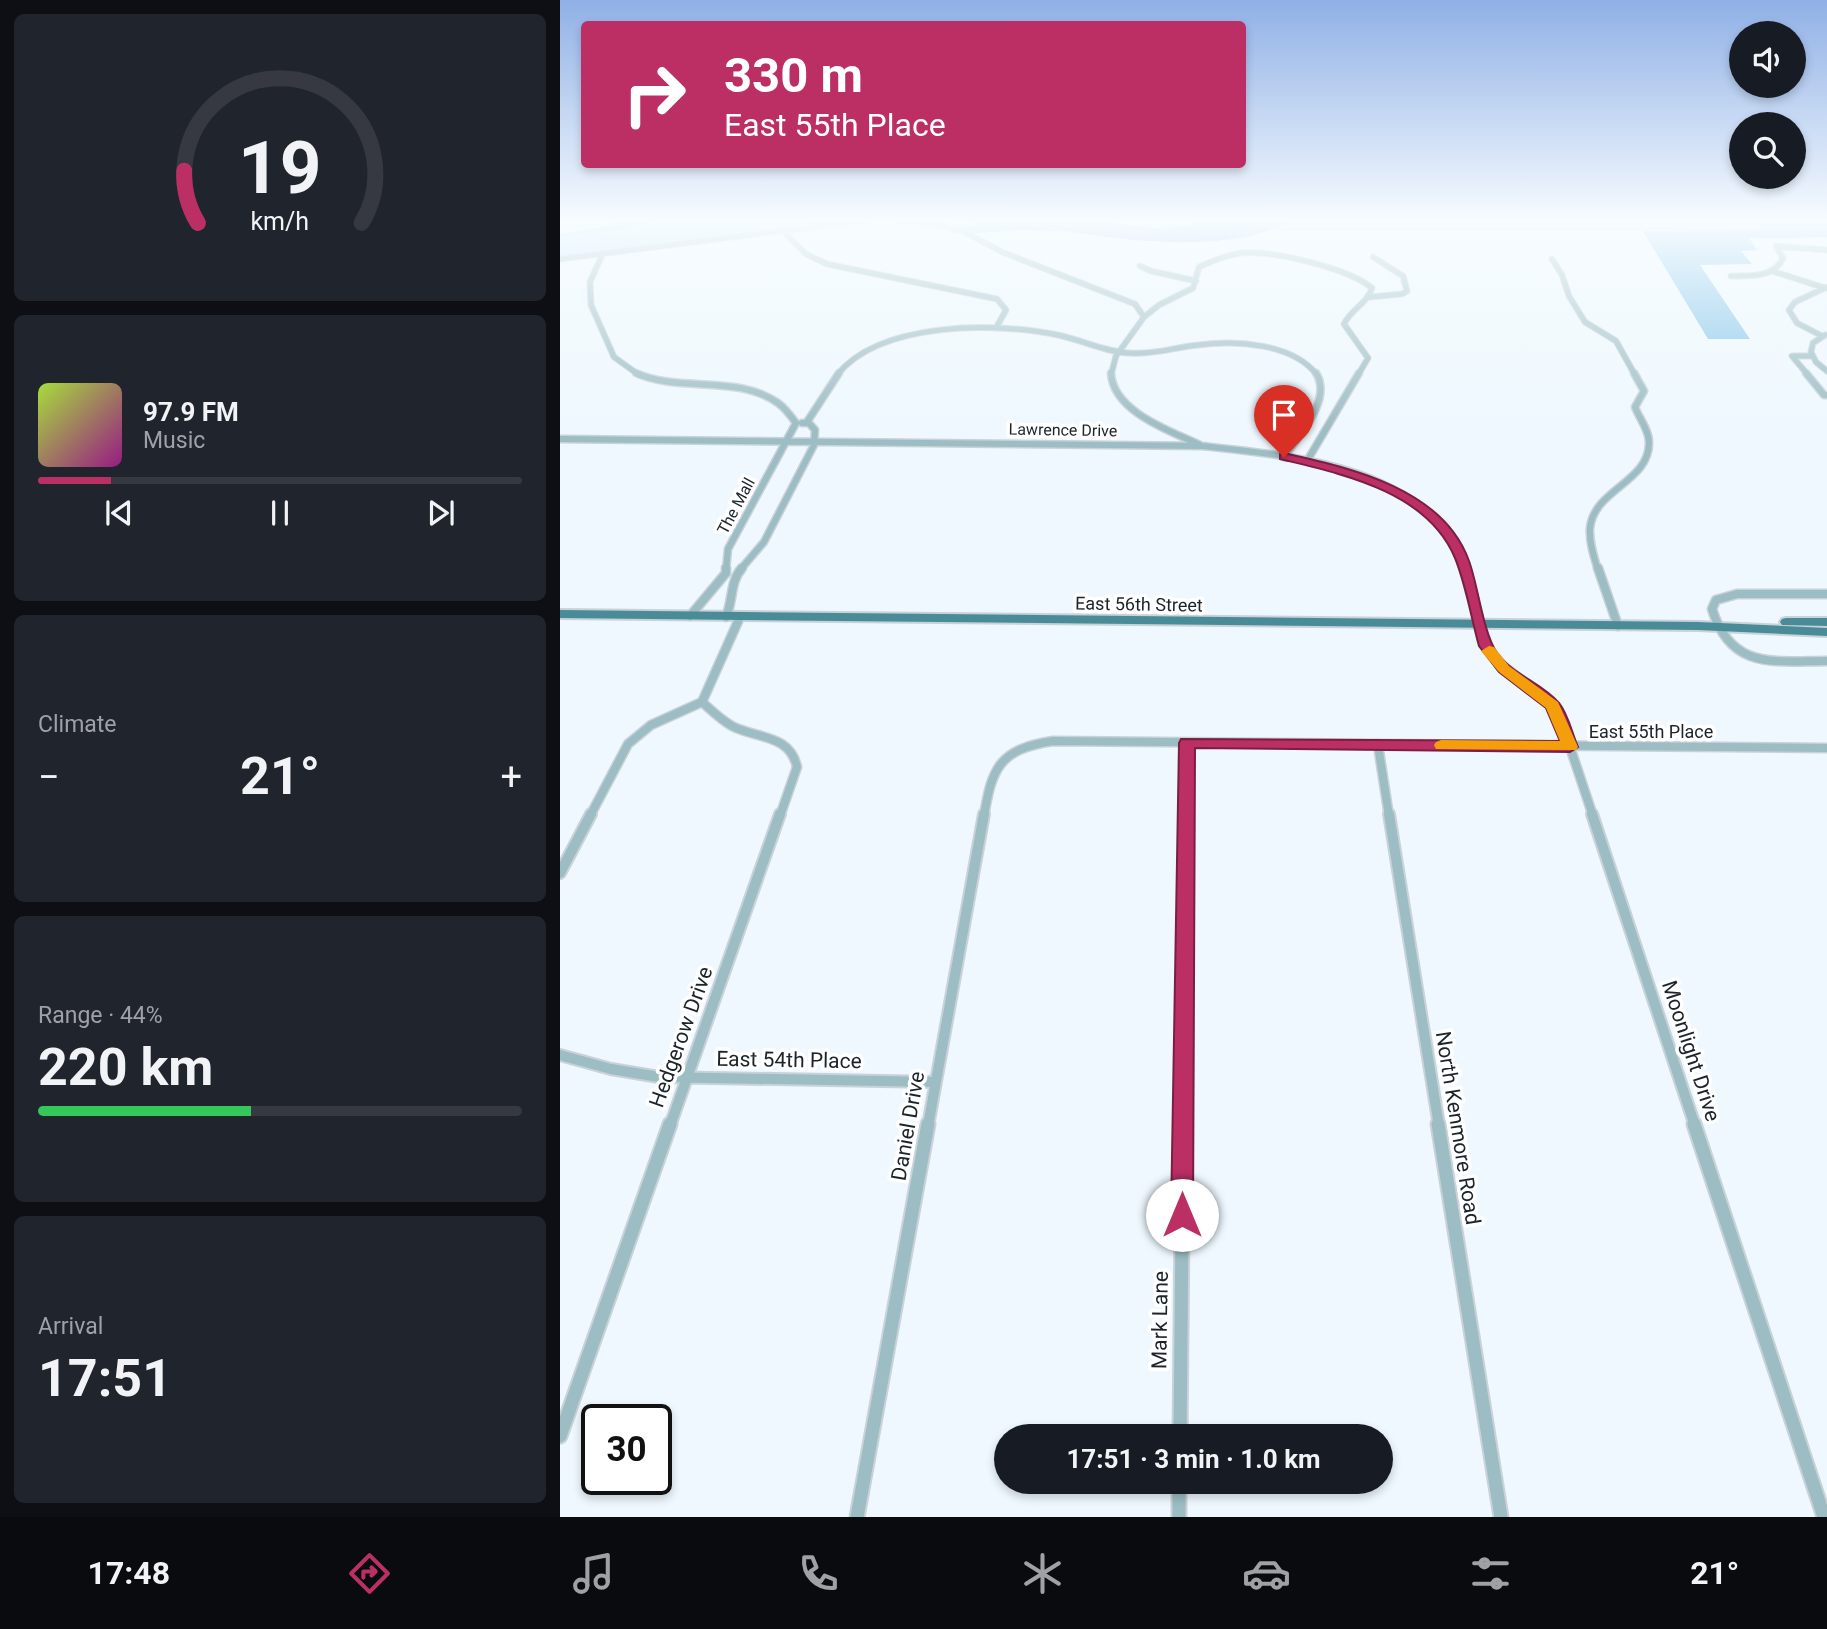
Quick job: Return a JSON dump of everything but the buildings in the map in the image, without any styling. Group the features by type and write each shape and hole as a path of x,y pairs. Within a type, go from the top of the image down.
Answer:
{"main road":[{"name":"East 56th Street","path":"560,614 1718,626 1827,632"},
{"name":"East 56th Street","path":"1718,626 1731,621 1827,622"}],"street":[{"path":"587,291 607,345 621,364 645,377 663,382 735,388 761,394 786,408 796,423 807,422"},
{"path":"957,291 997,299 1006,310 996,328"},
{"path":"1101,291 1139,307 1144,317"},
{"path":"1188,291 1156,307 1144,317 1118,352 1111,374 1120,396 1143,416 1202,446"},
{"path":"1370,297 1371,291"},
{"path":"1307,461 1368,358 1366,351 1348,333 1344,324 1349,314 1370,297 1402,294 1407,291"},
{"path":"1567,291 1586,322 1616,341 1644,391 1635,407 1648,439 1646,458 1636,472 1600,503 1593,515 1590,530 1591,544 1618,626"},
{"path":"1818,291 1795,302 1789,310 1796,323 1824,335 1811,347 1812,356 1827,371"},
{"path":"807,422 838,370 862,354 919,335 957,329 996,328 1054,334 1118,352 1145,353 1225,343 1263,348 1303,362 1319,378 1322,396 1284,457"},
{"path":"1812,356 1792,356 1824,395 1827,395"},
{"path":"726,617 732,604 732,587 737,573 764,542 815,442 815,430 807,422"},
{"name":"The Mall","path":"690,616 726,573 729,550 796,423"},
{"name":"Lawrence Drive","path":"560,439 1202,446 1307,461 1376,483 1406,498 1431,516 1449,535 1460,554 1479,624"},
{"path":"726,573 737,573"},
{"path":"717,586 732,587"},
{"path":"1827,594 1727,595 1716,600 1713,606 1718,626 1729,646 1750,658 1827,661"},
{"path":"560,873 628,744 651,725 702,702 740,617"},
{"name":"Moonlight Drive","path":"1479,624 1486,646 1496,662 1553,705 1570,747 1824,1517"},
{"name":"Hedgerow Drive","path":"560,1436 797,768 794,755 786,745 732,726 702,702"},
{"name":"East 55th Place","path":"1014,751 1031,744 1053,741 1827,748"},
{"name":"Mark Lane","path":"1180,1424 1187,743"},
{"name":"North Kenmore Road","path":"1378,745 1501,1517"},
{"name":"Daniel Drive","path":"857,1517 990,780 998,764 1014,751"},
{"name":"East 54th Place","path":"560,1055 628,1073 687,1078 935,1082"},
{"path":"1179,1494 1179,1517"}],"shaded area":[{"path":"1679,291 1717,291 1750,339 1708,339"}],"slow traffic":[{"path":"1441,745 1570,747 1562,721 1553,705 1504,669 1489,651"}],"route":[{"path":"1182,1215 1187,743 1570,747 1562,721 1553,705 1504,669 1491,655 1479,624 1462,560 1449,535 1413,503 1368,479 1284,457"}]}
